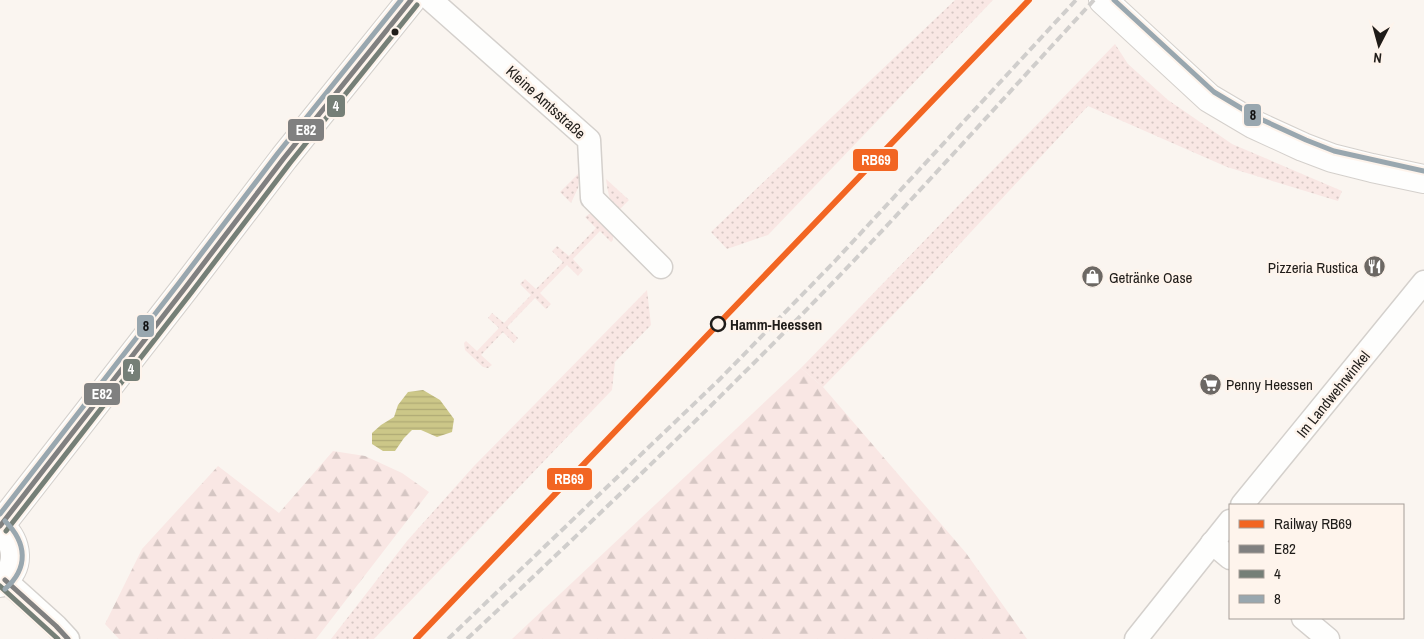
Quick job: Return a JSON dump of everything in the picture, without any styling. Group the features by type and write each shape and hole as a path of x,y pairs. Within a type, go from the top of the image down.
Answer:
{"main road":[{"path":"2,582 11,571 15,562 15,552 13,542 8,533 0,526 284,158 410,0"},
{"path":"1103,0 1209,98 1253,124 1332,158 1424,179"}],"street":[{"name":"Kleine Amtsstraße","path":"431,0 589,140 592,198 661,267"},
{"name":"Im Landwehrwinkel","path":"1243,504 1424,282"},
{"path":"1136,639 1229,521"},
{"path":"1212,543 1229,557"},
{"path":"2,582 56,626 68,639"},
{"path":"1304,619 1328,639"}],"green space":[{"path":"955,0 993,0 768,235 727,249 711,232"},
{"path":"1115,44 1128,64 1168,100 1232,144 1342,191 1338,201 1227,167 1088,106 918,289 823,387 801,368"},
{"path":"581,171 578,188 571,203 560,192"},
{"path":"606,179 629,200 617,212 608,193"},
{"path":"593,214 613,235 613,240 611,242 600,231 573,259 583,270 578,276 567,265 540,293 551,304 546,309 535,298 507,327 518,338 514,343 503,332 481,355 492,365 488,368 483,367 465,350 464,343 466,341 477,351 499,328 488,318 492,313 504,323 531,295 520,284 525,279 536,289 563,262 552,251 557,246 569,256 596,228 585,217"},
{"path":"647,290 651,325 615,362 612,390 374,639 331,639 407,541 474,466"},
{"path":"801,368 823,387 966,553 1027,639 512,639"},
{"path":"333,451 365,456 402,473 429,492 316,639 119,639 105,624 142,549 218,466 279,513"}],"shaded area":[{"path":"423,390 440,400 454,419 452,432 437,437 421,430 412,430 395,451 383,451 372,444 372,433 394,417 398,405 408,392"}],"railway":[{"path":"448,639 719,380 835,261 1076,0"},
{"path":"467,639 658,458 752,365 907,204 1094,0"}],"rail line":[{"name":"RB69","path":"416,639 1029,0"}],"transit line":[{"name":"8","path":"0,514 278,153 401,0"},
{"name":"E82","path":"0,526 284,158 411,0"},
{"name":"8","path":"1114,0 1214,92 1256,117 1334,151 1424,171"},
{"name":"4","path":"6,531 290,163 417,5"},
{"name":"8","path":"5,521 18,538 22,555 18,573 5,589"},
{"name":"E82","path":"5,580 68,639"},
{"name":"4","path":"0,586 58,639"}],"place":[{"name":"Pizzeria Rustica","path":"1374,267"},
{"name":"Getränke Oase","path":"1093,277"},
{"name":"Hamm-Heessen","path":"718,324"},
{"name":"Penny Heessen","path":"1210,384"}]}
